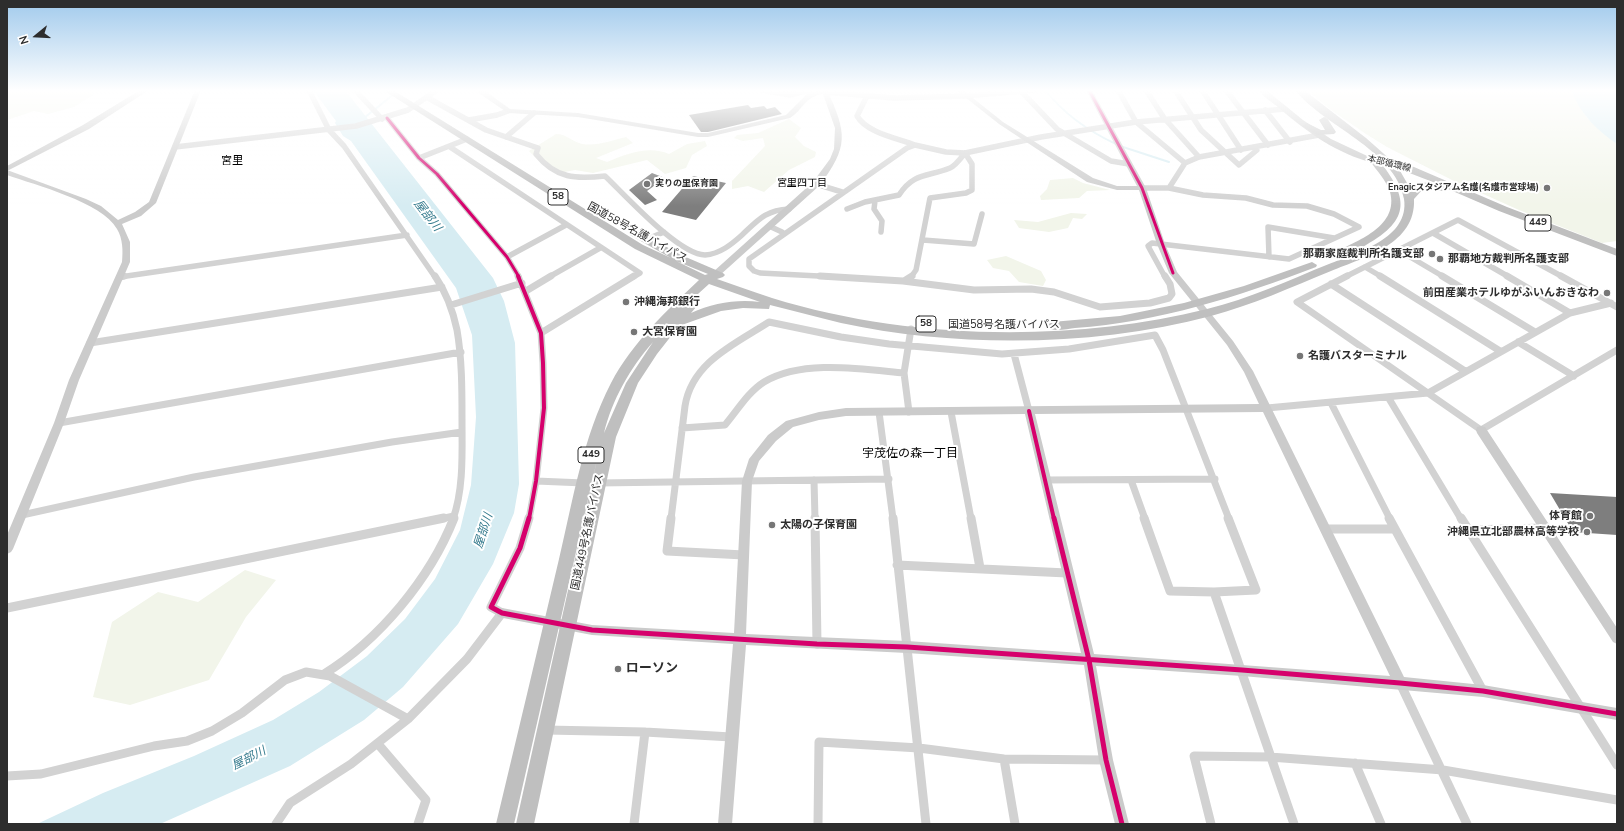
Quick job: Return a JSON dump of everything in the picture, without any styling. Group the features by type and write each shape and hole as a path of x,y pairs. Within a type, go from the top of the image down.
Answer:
{"highway":[{"name":"国道58号名護バイパス","path":"455,129 467,139 639,247 672,265 712,279 753,297 842,319 911,329 994,336 1046,335 1141,326 1203,309 1262,296 1370,251 1385,243 1399,231 1407,218 1409,198 1404,184 1388,163 1347,129"},
{"name":"国道58号名護バイパス","path":"465,129 645,240 712,279 792,300 886,319 929,324 1006,327 1058,326 1129,319 1203,309 1355,248 1383,231 1393,218 1396,195 1388,176 1374,161 1335,129"},
{"path":"1313,129 1320,133 1331,132 1329,129"},
{"path":"1354,134 1460,191"},
{"name":"本部循環線","path":"1374,161 1411,169 1503,209 1617,253"},
{"path":"1409,198 1417,188 1430,186 1447,189 1488,206 1503,209"},
{"name":"国道449号名護バイパス","path":"505,824 551,621 591,483 622,402 639,369 668,330 712,279"},
{"name":"国道449号名護バイパス","path":"525,824 569,625 602,415 627,367 663,322 712,279"},
{"path":"668,330 702,312 718,307 755,304 781,309 794,308"}],"main road":[{"path":"7,169 83,129"},
{"name":"本部循環線","path":"1311,129 1346,151 1374,161"}],"street":[{"path":"118,223 138,214 152,203 182,129"},
{"path":"175,147 339,129"},
{"path":"393,129 419,158 437,174 507,257 526,291 541,333 544,408 536,481 530,516 520,548 491,607 502,613 551,621 592,630 740,640 907,647 1242,670 1400,683 1483,691 1617,714"},
{"path":"484,129 506,138 538,148 536,154 539,159 569,176 580,178 605,176 664,232 688,250 696,253 714,253 723,250 746,232 768,211 778,207 789,208"},
{"path":"506,138 516,129"},
{"path":"665,129 704,135 733,129"},
{"path":"712,279 816,184 834,160 840,138 839,129"},
{"path":"871,129 884,132 915,145 946,152 964,153 1027,140 1094,129"},
{"path":"915,145 903,150 782,232 749,259 749,266 754,271 760,273 904,282 974,290 1031,289 1054,292 1100,307 1150,303 1169,298 1172,294 1170,284 1158,267 1148,246 1152,243 1289,259 1359,227 1334,214 1307,206 1273,205 1246,198 1203,195 1169,188 1117,188 1097,183 1078,173 1011,129"},
{"path":"1057,129 1111,161 1129,164"},
{"path":"1110,129 1142,188 1161,244 1173,273 1203,309 1248,371 1267,408 1443,770 1467,824"},
{"path":"1144,129 1185,163"},
{"path":"1174,129 1199,157"},
{"path":"1200,129 1239,165 1257,150 1256,147"},
{"path":"1227,129 1241,150"},
{"path":"1256,129 1268,145"},
{"path":"1280,129 1290,142"},
{"path":"327,675 348,659 379,629 424,576 440,549 454,516 459,488 462,432 461,352 454,304 344,146 329,130"},
{"path":"1169,188 1185,163 1199,157 1290,142 1319,135"},
{"path":"419,158 467,139"},
{"path":"450,147 600,248 640,273 541,333"},
{"path":"847,209 865,202 899,195 907,182 914,178 951,168 964,153"},
{"path":"904,282 913,276 916,270 930,198 966,193 972,190 972,164 964,153"},
{"path":"7,172 88,203 102,210 118,223 124,234 127,248 126,262 120,277 74,380 59,423 22,515 8,543"},
{"path":"816,184 842,192"},
{"path":"875,201 874,209 882,216 883,223 880,232"},
{"path":"923,240 974,244 982,214"},
{"path":"1614,305 1458,220 1297,302 1481,430 1617,638"},
{"path":"507,257 566,225"},
{"path":"769,226 782,232"},
{"path":"1269,257 1268,227 1335,238"},
{"path":"645,240 664,232"},
{"path":"1433,233 1570,313"},
{"path":"120,277 407,235"},
{"path":"526,291 600,248"},
{"path":"1400,250 1536,332"},
{"path":"1370,251 1382,258"},
{"path":"1365,267 1500,352"},
{"path":"454,304 522,283"},
{"path":"1330,284 1465,371"},
{"path":"90,343 442,286"},
{"path":"725,824 740,640 747,481 754,459 772,438 790,424 819,416 846,412 1186,410 1267,408 1428,393 1570,313 1614,305"},
{"path":"744,555 667,551 682,428 689,387 701,371 716,358 769,322 826,335 872,343 1014,354 1093,347 1155,335 1163,350 1256,590 1214,592 1170,591 1131,480"},
{"path":"909,412 904,373 911,329"},
{"path":"1518,342 1574,376"},
{"path":"1481,430 1617,350"},
{"path":"59,423 461,352"},
{"path":"1014,354 1046,480 1066,573 1090,660 1106,760 1122,824"},
{"path":"682,428 725,425 758,387 773,377 792,372 812,368 837,368 904,373"},
{"path":"1388,397 1468,530 1617,765"},
{"path":"1331,403 1395,529 1483,691"},
{"path":"879,412 889,479 897,565 919,748 926,824"},
{"path":"951,412 980,568"},
{"path":"22,515 194,477 392,442 462,432"},
{"path":"536,481 591,483 889,479"},
{"path":"1046,480 1214,479"},
{"path":"814,480 817,644"},
{"path":"7,608 363,536 454,516"},
{"path":"1468,530 1544,528"},
{"path":"1326,529 1395,529"},
{"path":"897,565 1066,573"},
{"path":"1214,592 1294,824"},
{"path":"276,824 290,803 351,764 408,719 467,659 502,613"},
{"path":"7,776 41,774 154,746 187,741 212,731 242,713 285,680 306,672 327,675 408,719"},
{"path":"546,730 645,732 731,737"},
{"path":"634,824 645,732"},
{"path":"818,824 819,742 919,748 1004,759 1106,760"},
{"path":"378,744 426,800 418,824"},
{"path":"1211,824 1194,756 1270,757 1443,770 1617,800"},
{"path":"1004,759 1015,824"},
{"path":"1356,763 1381,824"}],"shaded area":[{"path":"767,129 800,129 795,137 804,146 816,152 815,157 789,170 764,192 748,186 732,189 732,181 765,146 763,138 743,141 734,138 737,135 758,133"},
{"path":"1358,129 1599,129 1617,144 1617,241 1602,243 1519,210 1452,180 1387,147"},
{"path":"556,134 563,135 579,143 590,145 626,137 633,143 596,158 607,162 622,156 646,150 661,151 669,154 687,144 705,141 707,146 692,155 686,168 665,174 647,160 593,173 575,170 559,173 541,163 529,151"},
{"path":"1073,178 1083,183 1110,190 1087,191 1079,198 1041,200 1040,196 1047,189 1050,180"},
{"path":"1071,213 1087,214 1082,219 1073,218 1068,228 1049,232 1019,228 1014,220 1038,222"},
{"path":"1006,256 1041,271 1046,280 1043,286 1019,282 1009,271 993,268 987,260"},
{"path":"245,570 276,580 246,617 209,680 130,705 93,697 112,622 158,592 198,602"}],"water":[{"name":"屋部川","path":"339,129 376,129 493,278 504,301 515,343 519,484 514,513 493,564 458,624 403,687 364,720 290,766 160,824 37,824 103,793 194,756 273,720 319,692 367,656 405,619 435,579 460,530 471,485 476,417 472,335 456,288 351,141 343,136"},
{"path":"1598,129 1617,129 1617,144"}],"building":[{"path":"699,129 721,129 708,132 701,132"},
{"name":"実りの里保育園","path":"652,173 665,178 647,191 657,200 645,205 629,190"},
{"path":"693,176 726,183 696,220 662,212"},
{"name":"体育館","path":"1550,493 1617,497 1617,535 1573,532"}],"waterway":[{"path":"1088,129 1116,144"},
{"path":"1120,146 1169,162"}],"cycle path":[{"path":"396,129 419,158 437,174 507,257 522,283 541,333 544,408 536,481 530,516 520,548 491,607 502,613 592,630 817,644 907,647 1242,670 1400,683 1483,691 1617,714"},
{"path":"1110,129 1142,188 1161,244 1173,273"},
{"path":"1029,411 1089,660 1106,760 1122,824"}],"place":[{"name":"実りの里保育園","path":"647,184"},
{"name":"Enagicスタジアム名護(名護市営球場)","path":"1547,188"},
{"name":"那覇家庭裁判所名護支部","path":"1432,254"},
{"name":"那覇地方裁判所名護支部","path":"1440,259"},
{"name":"前田産業ホテルゆがふいんおきなわ","path":"1607,293"},
{"name":"沖縄海邦銀行","path":"626,302"},
{"name":"大宮保育園","path":"634,332"},
{"name":"名護バスターミナル","path":"1300,356"},
{"name":"体育館","path":"1590,516"},
{"name":"太陽の子保育園","path":"772,525"},
{"name":"沖縄県立北部農林高等学校","path":"1587,532"},
{"name":"ローソン","path":"618,669"}],"district":[{"name":"宮里","path":"232,161"},
{"name":"宮里四丁目","path":"802,184"},
{"name":"宇茂佐の森一丁目","path":"910,454"}]}
